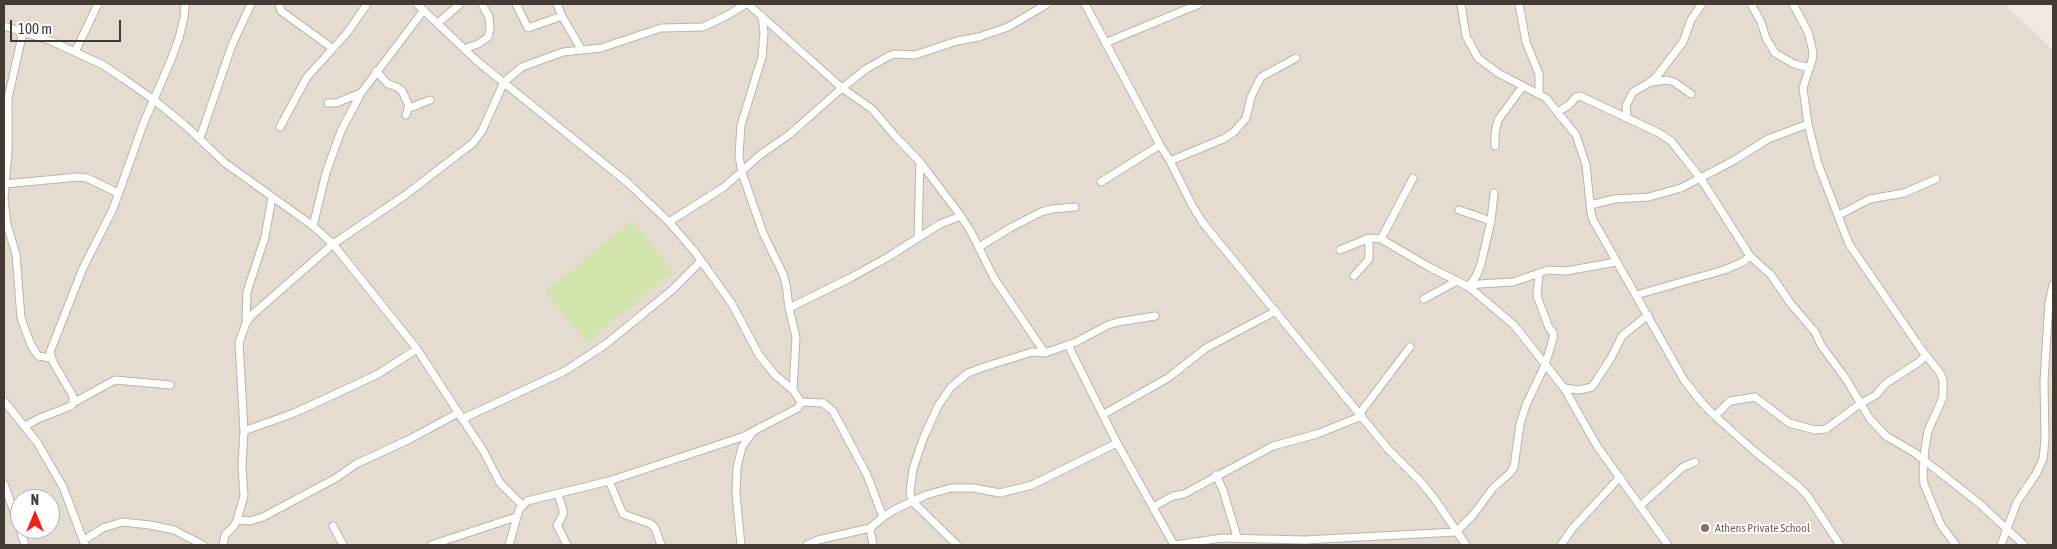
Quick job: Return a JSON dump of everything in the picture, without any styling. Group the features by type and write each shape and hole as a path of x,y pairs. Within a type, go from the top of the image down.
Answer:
{"street":[{"path":"75,52 98,4"},
{"path":"73,403 73,396 50,358 50,352 83,268 113,208 144,122 179,38 185,4"},
{"path":"200,138 232,45 244,24 252,4"},
{"path":"279,4 281,11 332,48"},
{"path":"280,128 308,77 347,33 367,4"},
{"path":"438,23 460,4"},
{"path":"464,49 486,40 490,34 489,17 482,4"},
{"path":"516,4 528,28 562,16"},
{"path":"557,4 581,49"},
{"path":"669,222 724,187 760,155 790,134 842,88 889,56 894,54 915,55 957,41 979,37 1008,27 1047,4"},
{"path":"1085,4 1160,145 1170,160 1192,206 1203,223 1388,449 1434,498 1466,545"},
{"path":"1105,43 1188,5 1199,4"},
{"path":"1461,4 1466,36 1478,58 1498,73 1540,94 1572,128 1582,149 1589,179 1590,205 1593,220 1684,380 1715,416 1807,495 1840,545"},
{"path":"1519,4 1526,42 1539,74 1540,94"},
{"path":"1627,118 1628,98 1632,92 1649,83 1657,76 1683,42 1691,20 1702,4"},
{"path":"1751,4 1775,53 1794,64 1810,68"},
{"path":"1793,4 1811,39 1813,52 1803,88 1808,124 1818,164 1849,244 1940,373 1944,388 1939,409 1928,431 1923,472 1927,491 1941,525 1956,545"},
{"path":"246,322 333,244 404,196 473,143 482,131 498,92 504,82 515,72 528,64 563,52 602,48 661,28 703,27 752,5 842,88 872,109 894,136 920,162 961,216 994,278 1045,353"},
{"path":"313,226 326,173 342,131 361,93 376,71 397,47 421,6 464,49 628,183 669,222 701,261 732,304 759,355 775,375 793,390 801,402"},
{"path":"762,16 762,57 741,125 739,156 742,172 765,238 783,274 796,337 793,390"},
{"path":"4,26 51,41 103,65 154,100 200,138 226,163 313,226 333,244 417,349 484,452 500,483 522,505"},
{"path":"23,32 8,98 8,150 4,198 5,225 16,254 21,318 38,356 50,358"},
{"path":"1170,160 1224,139 1234,132 1246,118 1251,97 1261,78 1296,58"},
{"path":"376,71 388,84 397,87 409,106"},
{"path":"1649,83 1667,80 1680,85 1691,94"},
{"path":"1494,146 1498,120 1523,86"},
{"path":"328,103 336,103 361,93"},
{"path":"1558,112 1569,105 1576,97 1580,96 1666,136 1681,151 1701,179 1750,256 1771,275 1791,304 1810,326 1870,419 1886,436 1903,445 1966,493 2024,545"},
{"path":"409,106 412,107 430,100"},
{"path":"406,115 409,106"},
{"path":"1590,205 1615,199 1640,198 1662,194 1701,179 1768,139 1808,124"},
{"path":"1101,182 1160,145"},
{"path":"918,238 920,162"},
{"path":"5,184 78,177 87,178 118,193"},
{"path":"1381,239 1413,178"},
{"path":"1839,215 1870,199 1904,193 1936,179"},
{"path":"1469,287 1477,275 1481,264 1491,221 1494,193"},
{"path":"223,545 225,534 234,526 237,520 244,496 242,465 244,431 239,343 246,322 247,292 265,236 272,196"},
{"path":"979,247 1041,212 1075,207"},
{"path":"1459,210 1491,221"},
{"path":"789,308 850,278 940,224 961,216"},
{"path":"1354,276 1369,259 1369,238"},
{"path":"1340,250 1369,238 1381,239 1430,268 1469,287 1514,325 1564,388 1597,446 1668,545"},
{"path":"1636,295 1730,268 1743,262 1750,256"},
{"path":"237,520 250,521 263,517 336,478 356,464 460,416 565,371 606,344 672,290 701,261"},
{"path":"1469,287 1479,284 1513,282 1548,270 1566,270 1616,262"},
{"path":"1068,345 1118,443 1175,545 1237,538 1305,540 1456,532 1473,515 1493,488 1512,471 1520,424 1526,405 1546,365 1554,335 1549,328 1537,296 1539,273"},
{"path":"1424,298 1457,281"},
{"path":"2001,545 2017,502 2036,474 2043,459 2045,440 2044,381 2049,302 2053,285"},
{"path":"1104,414 1168,378 1206,348 1276,311"},
{"path":"1564,388 1579,390 1592,387 1611,358 1622,336 1648,315"},
{"path":"957,545 912,501 910,492 912,469 938,406 955,382 968,373 984,367 1032,352 1045,353 1068,345 1108,325 1155,316"},
{"path":"1153,507 1173,496 1184,494 1273,446 1325,431 1361,415 1410,347"},
{"path":"244,431 294,412 378,374 417,349"},
{"path":"1715,416 1730,401 1755,397 1789,422 1820,430 1826,429 1876,394 1885,384 1926,355"},
{"path":"26,426 40,418 71,406 73,403 115,380 170,385"},
{"path":"2044,381 2053,383"},
{"path":"4,402 26,426 63,487 85,543 103,528 122,522 174,530 203,545"},
{"path":"509,545 516,517 522,505 535,498 609,481 752,433 798,408 801,402"},
{"path":"801,402 823,403 833,411 867,474 883,517"},
{"path":"741,545 736,494 737,468 742,447 752,433"},
{"path":"807,545 818,540 870,528 883,517 912,501 951,488 973,488 1000,493 1019,489 1064,470 1084,458 1118,443"},
{"path":"1640,506 1683,467 1695,462"},
{"path":"1216,476 1223,490 1237,538"},
{"path":"1561,545 1572,529 1620,478"},
{"path":"609,481 623,514 651,524 655,528 661,545"},
{"path":"4,484 10,500"},
{"path":"558,494 563,515 557,525 567,545"},
{"path":"431,545 516,517"},
{"path":"332,526 343,545"},
{"path":"870,528 873,545"}],"shaded area":[{"path":"4,4 2004,4 2053,50 2053,545 4,545"},
{"name":"Athens Private School","path":"1705,521 1726,544 1734,535 1750,545 1682,545"},
{"path":"1627,527 1637,535 1653,542 1655,541 1658,545 1606,545"}],"green space":[{"path":"632,221 673,271 587,342 545,292"}],"place":[{"name":"Athens Private School","path":"1705,528"}]}
